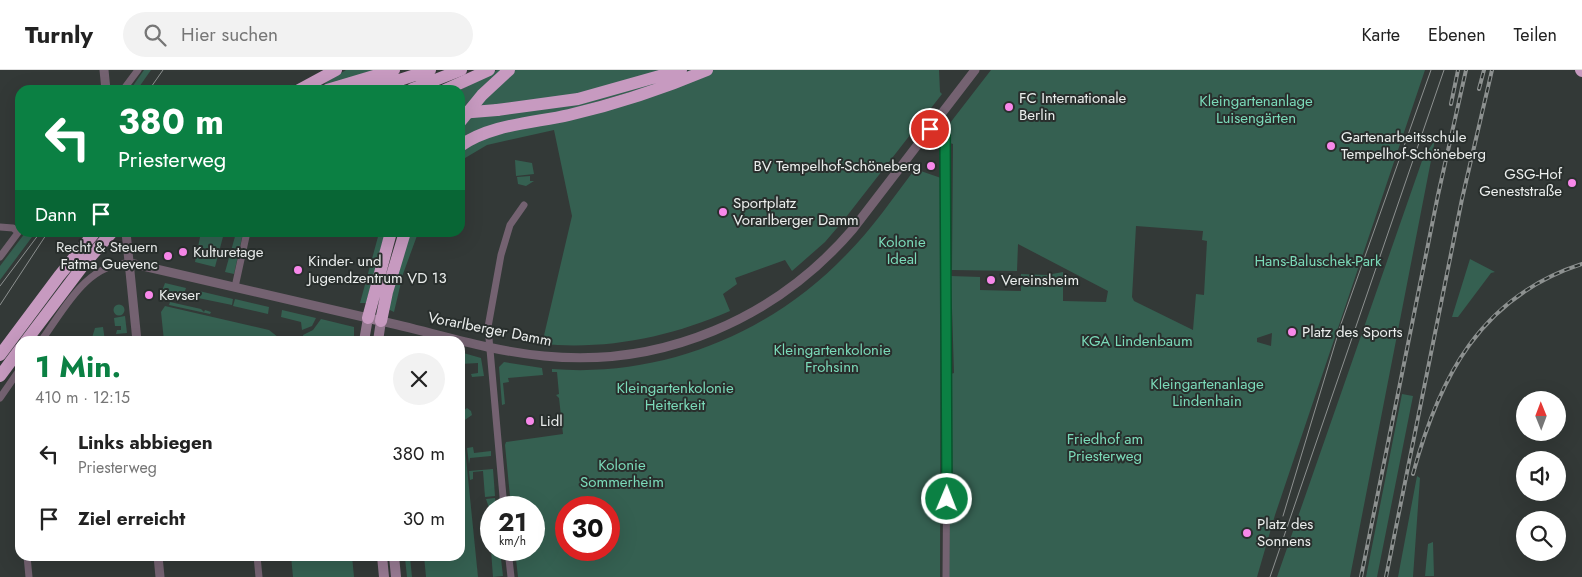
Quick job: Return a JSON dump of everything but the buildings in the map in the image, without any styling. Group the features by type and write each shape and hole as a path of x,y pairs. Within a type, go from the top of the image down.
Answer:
{"highway":[{"path":"308,85 336,70"},
{"path":"344,85 394,70"},
{"path":"384,85 430,70 427,85"},
{"path":"440,85 445,70"},
{"path":"424,85 461,70"},
{"path":"456,85 489,70"},
{"path":"465,116 482,95 509,70"},
{"path":"465,113 578,98 682,70"},
{"path":"465,144 486,133 593,109 676,83 706,70"},
{"path":"0,355 91,237"},
{"path":"30,336 85,263 108,237"},
{"path":"368,318 390,237"},
{"path":"381,321 389,284 403,237"},
{"path":"0,376 15,356"}],"main road":[{"name":"Vorarlberger Damm","path":"368,318 381,321"},
{"path":"365,336 368,318"},
{"path":"379,336 381,321"},
{"path":"382,561 384,577"},
{"path":"394,561 396,577"}],"street":[{"path":"104,70 106,85"},
{"path":"127,85 138,70"},
{"name":"Vorarlberger Damm","path":"465,340 549,357 594,358 626,355 681,343 740,320 784,294 834,251 975,70"},
{"path":"938,119 945,127 947,195 946,577"},
{"path":"503,496 489,346 491,308 501,255 510,225 524,205"},
{"path":"0,227 15,229"},
{"path":"0,256 15,236"},
{"path":"127,237 137,336"},
{"path":"235,286 246,237"},
{"path":"45,336 91,276 114,264 130,263"},
{"name":"Vorarlberger Damm","path":"130,263 368,318"},
{"name":"Vorarlberger Damm","path":"381,321 446,336"},
{"path":"0,398 15,377"},
{"path":"27,561 29,577"},
{"path":"158,561 160,577"},
{"path":"257,561 259,577"},
{"path":"509,561 511,577"}],"green space":[{"path":"144,70 151,70 140,85 134,85"},
{"path":"346,70 382,70 330,85 326,85 325,83"},
{"path":"497,70 501,70 465,110 465,87"},
{"path":"512,70 669,70 591,92 477,107"},
{"path":"690,70 696,70 671,80 465,141 465,122 469,117 653,83"},
{"name":"Sportplatz Vorarlberger Damm","path":"711,70 939,70 940,92 942,94 825,242 792,271 785,260 735,278 737,284 723,294 730,311 685,328 638,340 591,345 542,344 572,216 554,130 487,145 465,158 465,146"},
{"path":"991,70 1425,70 1275,515 1257,577 949,577 951,374 954,373 951,276 980,277 980,290 1021,291 1021,274 1047,275 1063,272 1063,301 1106,302 1108,291 1018,244 1017,271 952,270 953,144 950,143 950,123","holes":["1136,226 1203,231 1202,240 1207,241 1204,295 1196,294 1193,330 1134,301 1132,297","1272,333 1271,346 1257,342 1257,338"]},
{"path":"1435,140 1350,577 1277,577 1423,158"},
{"path":"515,160 532,163 534,174 516,176"},
{"path":"915,169 941,178 940,577 518,577 516,561 545,561 545,496 510,496 505,445 506,442 563,434 559,398 556,395 559,394 557,372 552,372 552,369 593,370 634,366 673,358 712,345 749,328 783,307 816,283 856,245"},
{"path":"530,176 530,181 534,181 526,186 518,184 517,177"},
{"path":"22,237 32,237 0,280 0,266"},
{"path":"200,237 223,237 215,267 195,262"},
{"path":"235,237 242,237 234,274 225,272"},
{"path":"378,237 384,237 366,303 360,303"},
{"path":"409,237 417,237 403,274 394,312 388,309"},
{"path":"1470,259 1495,272 1491,273 1458,317 1452,317"},
{"path":"165,283 186,288 184,294 162,291"},
{"path":"199,291 233,299 232,305 198,298"},
{"path":"235,299 269,307 268,314 233,306"},
{"path":"170,302 201,309 204,312 205,310 211,312 210,314 169,305"},
{"path":"119,304 125,310 119,316 113,310"},
{"path":"165,306 269,330 277,336 163,336 161,312"},
{"path":"282,310 316,318 312,326 302,330 301,322 281,317"},
{"path":"125,316 127,333 116,334 117,330 121,330 121,326 115,326 114,318"},
{"path":"321,319 354,327 354,336 303,336 313,330"},
{"path":"103,327 104,336 93,336 95,328"},
{"path":"465,353 481,358 484,376 472,377 471,374 478,373 478,363 465,364"},
{"path":"504,362 542,368 543,375 508,378 509,382 503,383 505,404 502,405 499,367"},
{"path":"1402,394 1413,396 1377,577 1366,577"},
{"path":"467,408 471,411 472,415 465,420 465,410"},
{"path":"473,447 474,453 491,451 491,456 470,458 469,464 467,448"},
{"path":"465,448 478,577 426,577 424,561 465,561"},
{"path":"493,469 495,496 485,496 483,471 473,472 473,479 470,480 469,471"},
{"path":"1417,476 1420,478 1413,577 1398,577"},
{"path":"1433,542 1434,576 1425,576 1428,544"},
{"path":"291,561 352,561 354,577 293,577"},
{"path":"405,561 410,561 412,577 407,577"},
{"path":"492,561 501,561 503,576 493,577"}],"tram line":[{"path":"152,85 163,70"},
{"path":"1283,516 1341,324 1431,70"},
{"path":"1270,577 1444,70"},
{"path":"0,286 37,237"},
{"path":"0,305 45,237"}],"railway":[{"path":"1451,104 1458,70"},
{"path":"1361,577 1438,195 1466,70"},
{"path":"1479,89 1484,70"},
{"path":"1386,577 1462,199 1492,70"},
{"path":"1413,474 1436,405 1451,374 1469,345 1491,320 1516,297 1547,279 1582,264"}],"place":[{"name":"FC Internationale Berlin","path":"1009,107"},
{"name":"Gartenarbeitsschule Tempelhof-Schöneberg","path":"1331,146"},
{"name":"BV Tempelhof-Schöneberg","path":"931,166"},
{"name":"GSG-Hof Geneststraße","path":"1572,183"},
{"name":"Sportplatz Vorarlberger Damm","path":"723,212"},
{"name":"Kulturetage","path":"183,252"},
{"name":"Recht & Steuern Fatma Guevenc","path":"168,256"},
{"name":"Kinder- und Jugendzentrum VD 13","path":"298,270"},
{"name":"Vereinsheim","path":"991,280"},
{"name":"Kevser","path":"149,295"},
{"name":"Platz des Sports","path":"1292,332"},
{"name":"Lidl","path":"530,421"},
{"name":"Platz des Sonnens","path":"1247,533"}],"route":[{"path":"930,129 938,119 945,127 948,284 947,499"}],"park label":[{"name":"Kleingartenanlage Luisengärten","path":"1256,110"},
{"name":"Kolonie Ideal","path":"902,250"},
{"name":"Hans-Baluschek-Park","path":"1318,261"},
{"name":"KGA Lindenbaum","path":"1137,341"},
{"name":"Kleingartenkolonie Frohsinn","path":"832,358"},
{"name":"Kleingartenanlage Lindenhain","path":"1207,392"},
{"name":"Kleingartenkolonie Heiterkeit","path":"675,396"},
{"name":"Friedhof am Priesterweg","path":"1105,448"},
{"name":"Kolonie Sommerheim","path":"622,474"}]}
